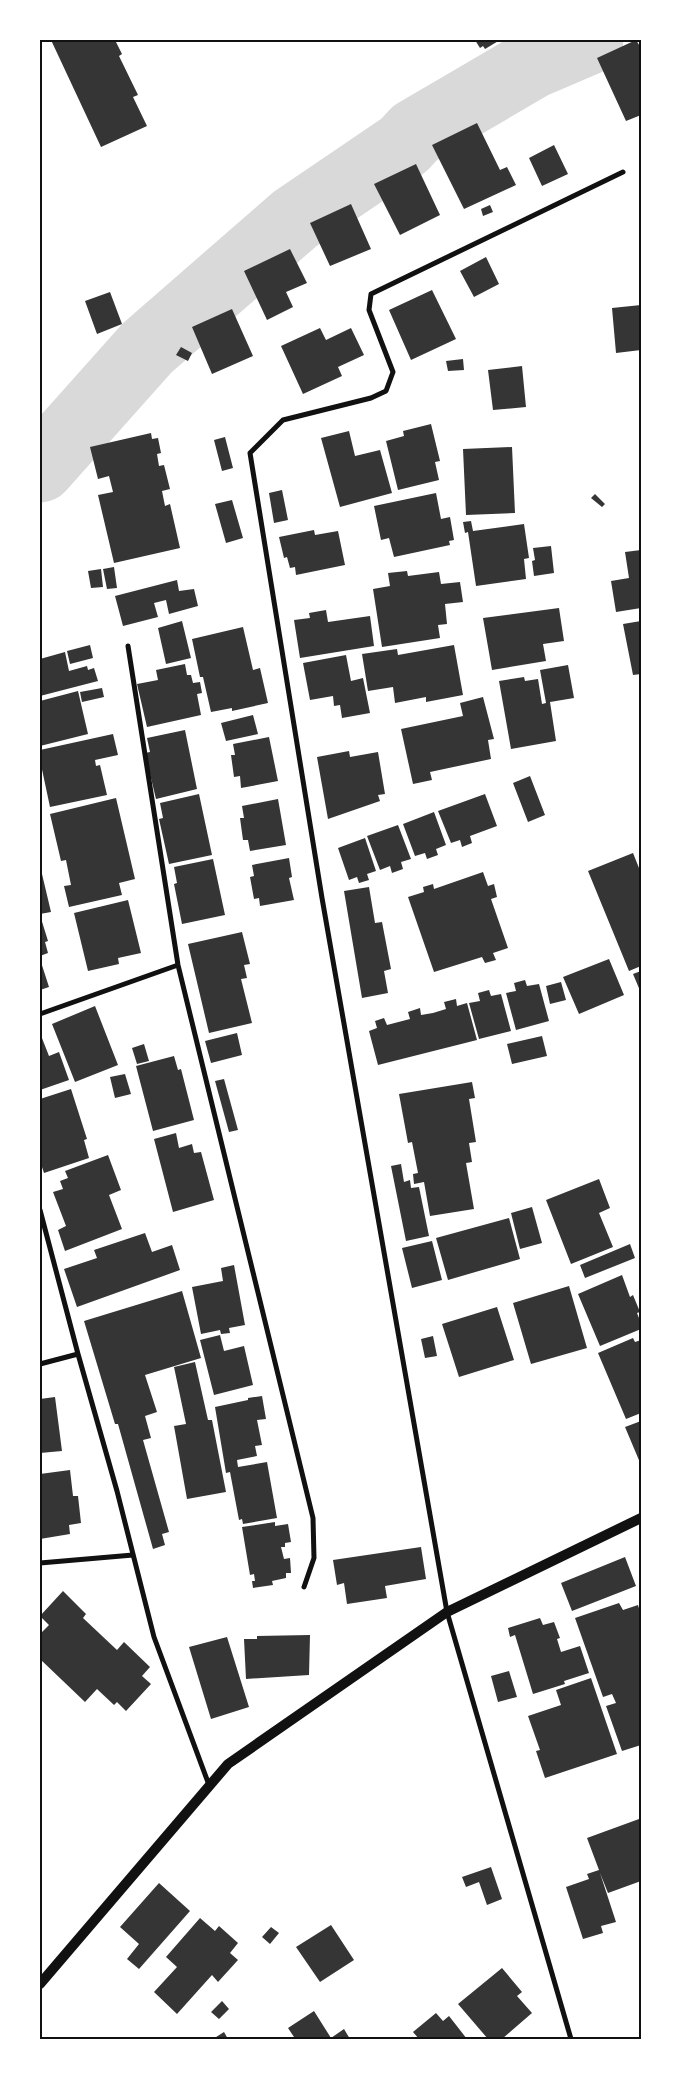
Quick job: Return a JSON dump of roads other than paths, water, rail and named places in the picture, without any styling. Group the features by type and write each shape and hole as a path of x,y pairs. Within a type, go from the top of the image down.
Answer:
{"main road":[{"path":"40,1984 228,1764 447,1612 641,1518"}],"street":[{"path":"571,2039 447,1612 322,898 250,454 283,420 372,398 386,391 393,372 369,310 371,294 623,172"},
{"path":"128,646 178,965 313,1518 314,1558 304,1586"},
{"path":"40,1014 178,965"},
{"path":"40,1210 78,1354 118,1491 154,1637 209,1786"},
{"path":"40,1364 78,1354"},
{"path":"40,1563 133,1555"}],"waterway":[{"path":"40,468 147,348 295,219 404,145 415,133 533,64 589,40"}]}
